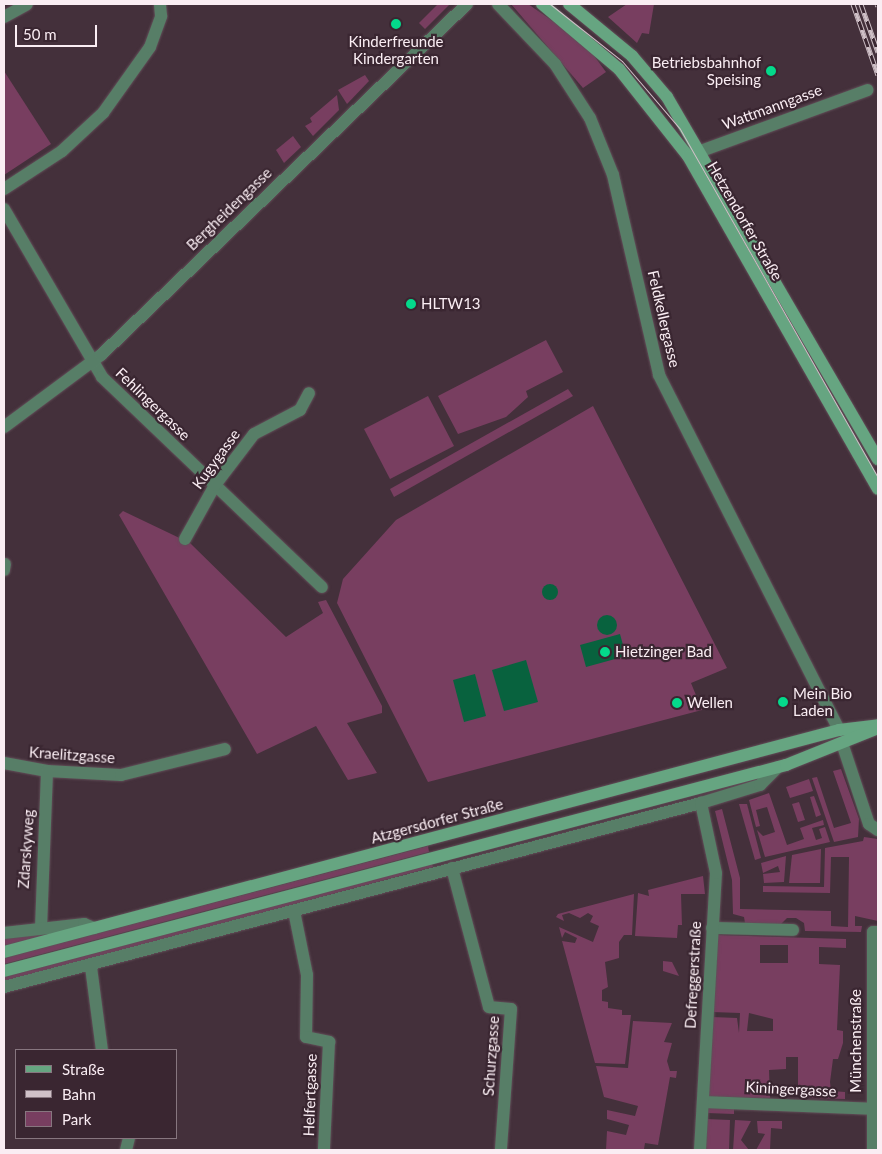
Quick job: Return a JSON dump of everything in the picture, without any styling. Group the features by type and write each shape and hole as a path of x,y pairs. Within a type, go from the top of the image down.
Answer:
{"main road":[{"name":"Hetzendorfer Straße","path":"542,4 619,69 693,154 878,459"},
{"name":"Hetzendorfer Straße","path":"568,4 651,76 878,489"},
{"name":"Atzgersdorfer Straße","path":"4,952 839,730 878,727"},
{"name":"Atzgersdorfer Straße","path":"4,971 778,767 843,746 878,727"}],"street":[{"path":"4,18 27,4"},
{"path":"4,189 62,151 103,113 150,47 161,16 160,4"},
{"name":"Bergheidengasse","path":"4,427 91,363 467,4"},
{"name":"Feldkellergasse","path":"498,4 555,64 590,118 613,175 659,374 839,730"},
{"name":"Wattmanngasse","path":"693,154 868,90"},
{"name":"Fehlingergasse","path":"4,210 91,363 322,587"},
{"name":"Kugygasse","path":"185,539 215,484 254,434 300,410 309,393"},
{"path":"843,746 869,824 878,830"},
{"name":"Kraelitzgasse","path":"4,763 47,771 121,775 225,749"},
{"name":"Atzgersdorfer Straße","path":"4,987 91,967 452,868 701,803 760,785 778,767"},
{"name":"Zdarskyweg","path":"41,928 47,771"},
{"name":"Defreggerstraße","path":"700,1150 716,874 701,803"},
{"name":"Schurzgasse","path":"452,868 489,1007 511,1009 501,1150"},
{"name":"Helfertgasse","path":"294,911 307,975 306,1037 329,1042 324,1150"},
{"path":"4,933 84,924 94,928"},
{"path":"712,928 793,930"},
{"name":"Münchenstraße","path":"873,1150 876,932"},
{"path":"91,967 102,1049"},
{"name":"Kiningergasse","path":"703,1102 875,1109"}],"green space":[{"path":"438,4 450,4 425,29 419,23"},
{"path":"511,4 528,4 560,26 592,53 606,72 583,88"},
{"path":"627,4 654,4 649,34 642,33 637,43 608,17"},
{"path":"4,71 51,144 4,175"},
{"path":"365,75 369,81 347,104 338,90"},
{"path":"337,95 339,110 313,136 305,126 312,122 310,118"},
{"path":"293,136 301,147 284,163 276,150"},
{"path":"546,340 563,372 526,391 528,397 506,417 458,434 438,396"},
{"path":"568,389 573,396 394,497 390,489"},
{"path":"428,396 454,446 390,479 364,429"},
{"path":"593,406 727,668 691,683 702,710 428,782 337,603 343,579 396,520"},
{"path":"123,511 190,543 286,637 323,613 318,602 326,600 382,706 382,713 347,723 377,773 348,780 316,726 257,754 119,515"},
{"path":"841,769 859,819 858,837 834,842 812,778 817,777 834,828 851,823 833,771"},
{"path":"809,779 813,791 790,798 786,787"},
{"path":"769,793 787,845 804,839 800,828 823,820 824,825 812,828 816,840 822,838 819,829 825,827 830,842 765,857 757,830 763,836 775,832 767,807 756,810 760,826 756,827 749,800"},
{"path":"814,796 821,815 816,817 810,797"},
{"path":"799,802 805,820 798,822 792,804"},
{"path":"739,804 747,804 761,858 755,860"},
{"path":"722,809 740,878 740,909 831,911 831,926 848,927 849,857 831,857 830,893 763,892 763,886 824,887 825,848 863,841 864,837 878,839 878,921 855,916 855,926 862,926 861,932 805,931 804,923 796,918 787,918 781,924 745,923 744,917 733,914 732,880 715,811"},
{"path":"428,846 429,852 4,964 4,958"},
{"path":"821,849 820,883 789,883 792,855"},
{"path":"786,856 784,882 764,883 763,874 780,872 778,866 763,873 761,863"},
{"path":"432,864 433,867 4,982 4,977"},
{"path":"703,876 705,894 681,894 682,925 678,925 677,938 635,936 638,893 649,896 648,890"},
{"path":"634,894 632,935 624,935 619,942 619,958 605,962 608,987 602,990 602,1001 608,1002 608,1008 622,1010 622,1015 631,1015 625,1064 595,1063 562,941 575,943 577,938 565,932 562,938 559,927 593,942 599,926 590,922 593,916 588,913 580,918 569,913 562,915 564,921 556,917 558,914"},
{"path":"59,932 4,946 4,938"},
{"path":"716,935 846,939 846,948 819,947 819,964 840,965 837,1030 843,1031 843,1043 838,1059 833,1059 830,1082 831,1091 845,1092 845,1099 808,1098 809,1092 798,1092 798,1057 786,1057 786,1069 769,1070 770,1098 707,1097 712,1017 737,1018 739,1033 740,1013 712,1012","holes":["760,945 788,945 788,963 760,963","749,1013 773,1019 773,1031 747,1031"]},
{"path":"663,961 672,962 679,976 663,971"},
{"path":"633,1021 672,1023 664,1042 672,1043 667,1061 670,1071 677,1071 676,1078 670,1077 658,1145 645,1143 644,1149 651,1150 606,1150 607,1131 626,1135 629,1125 607,1119 607,1110 635,1116 638,1106 604,1097 596,1066 628,1068"},
{"path":"707,1105 734,1106 734,1114 707,1113"},
{"path":"706,1119 730,1120 729,1150 705,1150"},
{"path":"735,1120 751,1121 741,1140 749,1150 733,1150"},
{"path":"757,1121 782,1121 782,1129 771,1128 770,1150 756,1150 765,1134 758,1133"}],"shaded area":[{"path":"550,584 558,592 550,600 542,592"},
{"path":"603,615 611,615 617,621 617,629 611,635 603,635 597,629 597,621"},
{"path":"620,634 626,656 586,667 580,645"},
{"path":"526,660 538,702 504,711 492,670"},
{"path":"475,674 486,716 464,722 453,680"}],"tram line":[{"path":"550,4 622,61 680,129 878,478"}],"railway":[{"path":"853,4 878,75"},
{"path":"861,4 878,52"}],"place":[{"name":"Kinderfreunde Kindergarten","path":"396,24"},
{"name":"Betriebsbahnhof Speising","path":"771,71"},
{"name":"HLTW13","path":"411,304"},
{"name":"Hietzinger Bad","path":"605,652"},
{"name":"Mein Bio Laden","path":"783,702"},
{"name":"Wellen","path":"677,703"}]}
